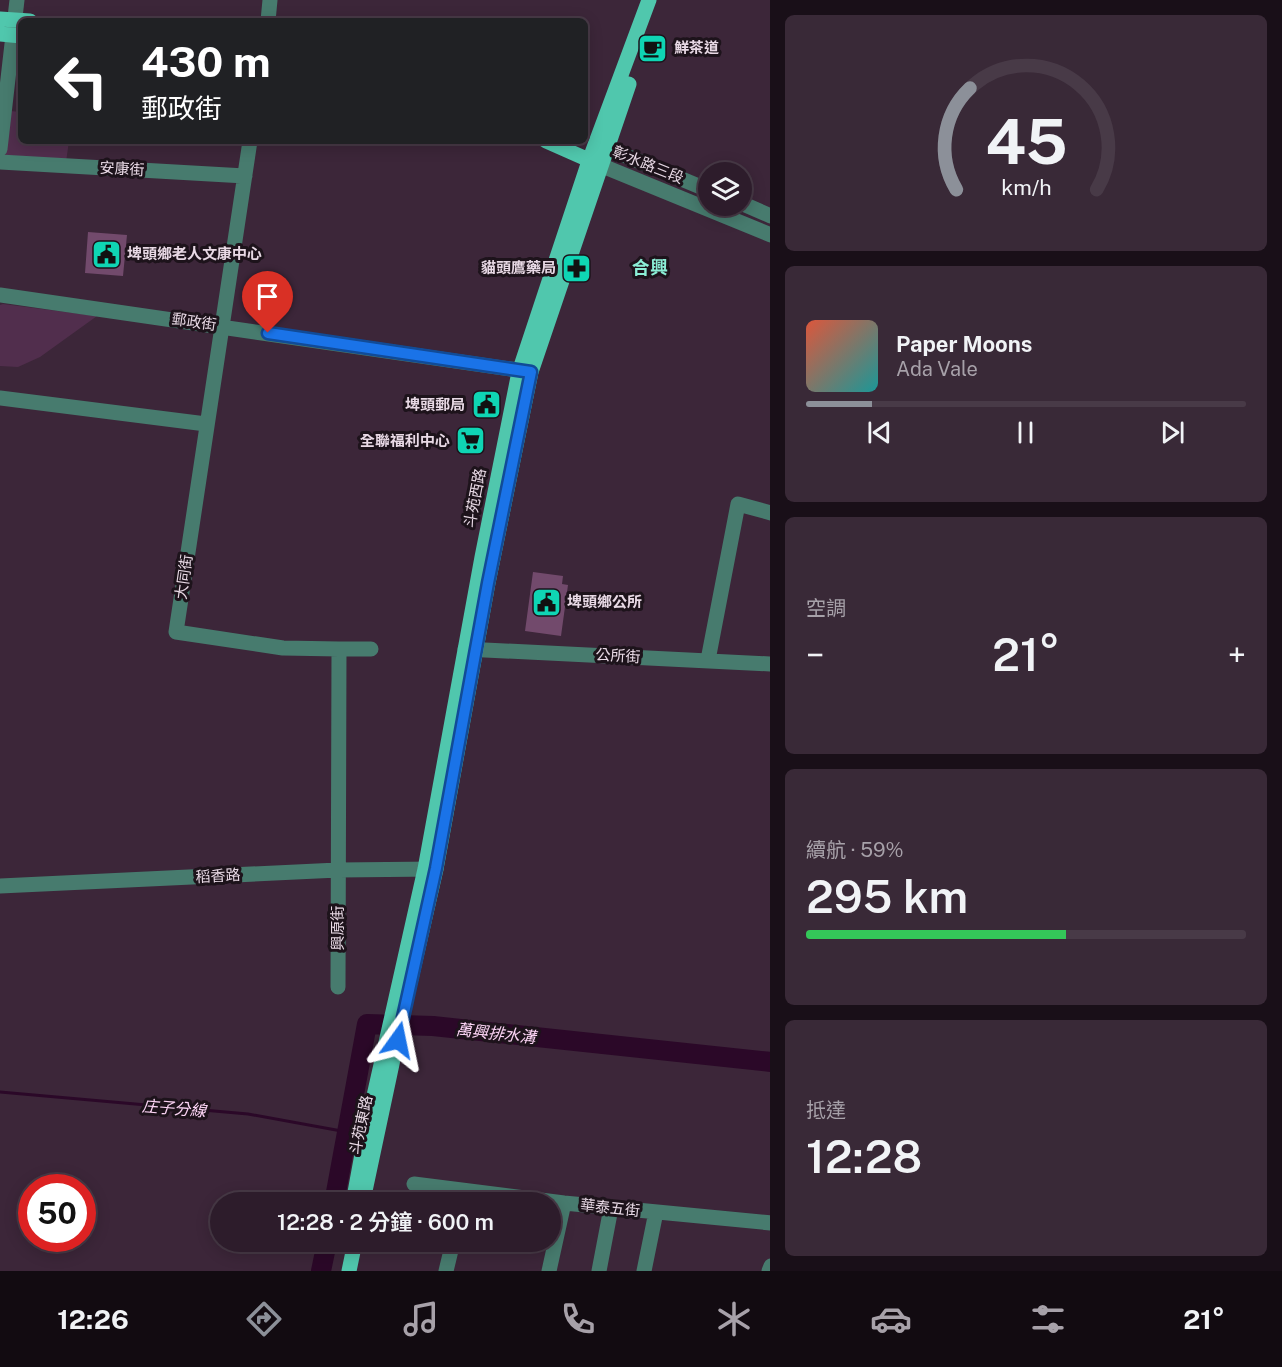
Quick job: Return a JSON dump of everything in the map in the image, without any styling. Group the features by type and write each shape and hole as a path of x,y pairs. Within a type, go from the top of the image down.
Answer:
{"main road":[{"name":"斗苑西路","path":"397,1018 431,869 470,649 488,583 525,372 595,163 596,144 649,0"},
{"name":"斗苑西路","path":"596,144 658,0"},
{"name":"彰水路三段","path":"553,144 595,163"},
{"name":"斗苑東路","path":"355,1192 367,1127 397,1018"},
{"name":"斗苑東路","path":"365,1192 397,1018"},
{"path":"340,1271 343,1252"},
{"path":"349,1271 353,1252"}],"street":[{"path":"0,149 17,0"},
{"path":"268,18 270,0"},
{"name":"大同街","path":"250,144 176,632 283,648 339,649"},
{"name":"彰水路三段","path":"596,144 698,186"},
{"name":"安康街","path":"0,162 245,176"},
{"name":"彰水路三段","path":"595,163 770,235"},
{"path":"752,208 770,216"},
{"name":"郵政街","path":"0,295 525,372"},
{"path":"0,398 206,424"},
{"path":"708,660 738,504 770,513"},
{"path":"338,870 339,649 371,649"},
{"name":"公所街","path":"470,649 770,664"},
{"name":"稻香路","path":"0,886 338,870 431,869"},
{"name":"興原街","path":"338,870 338,987"},
{"name":"華泰五街","path":"414,1184 444,1192"},
{"name":"華泰五街","path":"561,1203 770,1223"},
{"path":"549,1271 564,1203"},
{"path":"599,1271 610,1208"},
{"path":"644,1271 656,1212"},
{"path":"446,1271 451,1252"}],"shaded area":[{"path":"10,111 18,112 18,144 69,144 66,162 5,155"},
{"path":"0,305 97,316 40,357 18,367 0,366"}],"building":[{"name":"埤頭鄉老人文康中心","path":"88,232 127,235 123,276 85,273"},
{"name":"埤頭郵局","path":"478,394 493,394 493,415 478,416"},
{"name":"埤頭鄉公所","path":"533,572 563,576 562,584 568,585 561,636 525,631"}],"waterway":[{"name":"萬興排水溝","path":"336,1192 367,1024 433,1026 770,1062"},
{"name":"庄子分線","path":"0,1092 248,1114 347,1132"},
{"name":"萬興排水溝","path":"321,1271 325,1252"}],"place":[{"name":"鮮茶道","path":"653,48"},
{"name":"埤頭鄉老人文康中心","path":"106,254"},
{"name":"貓頭鷹藥局","path":"577,268"},
{"name":"埤頭郵局","path":"486,405"},
{"name":"全聯福利中心","path":"471,441"},
{"name":"埤頭鄉公所","path":"546,602"}],"district":[{"name":"合興","path":"650,268"}],"route":[{"path":"268,333 531,372 488,583 436,868 398,1040"}]}
